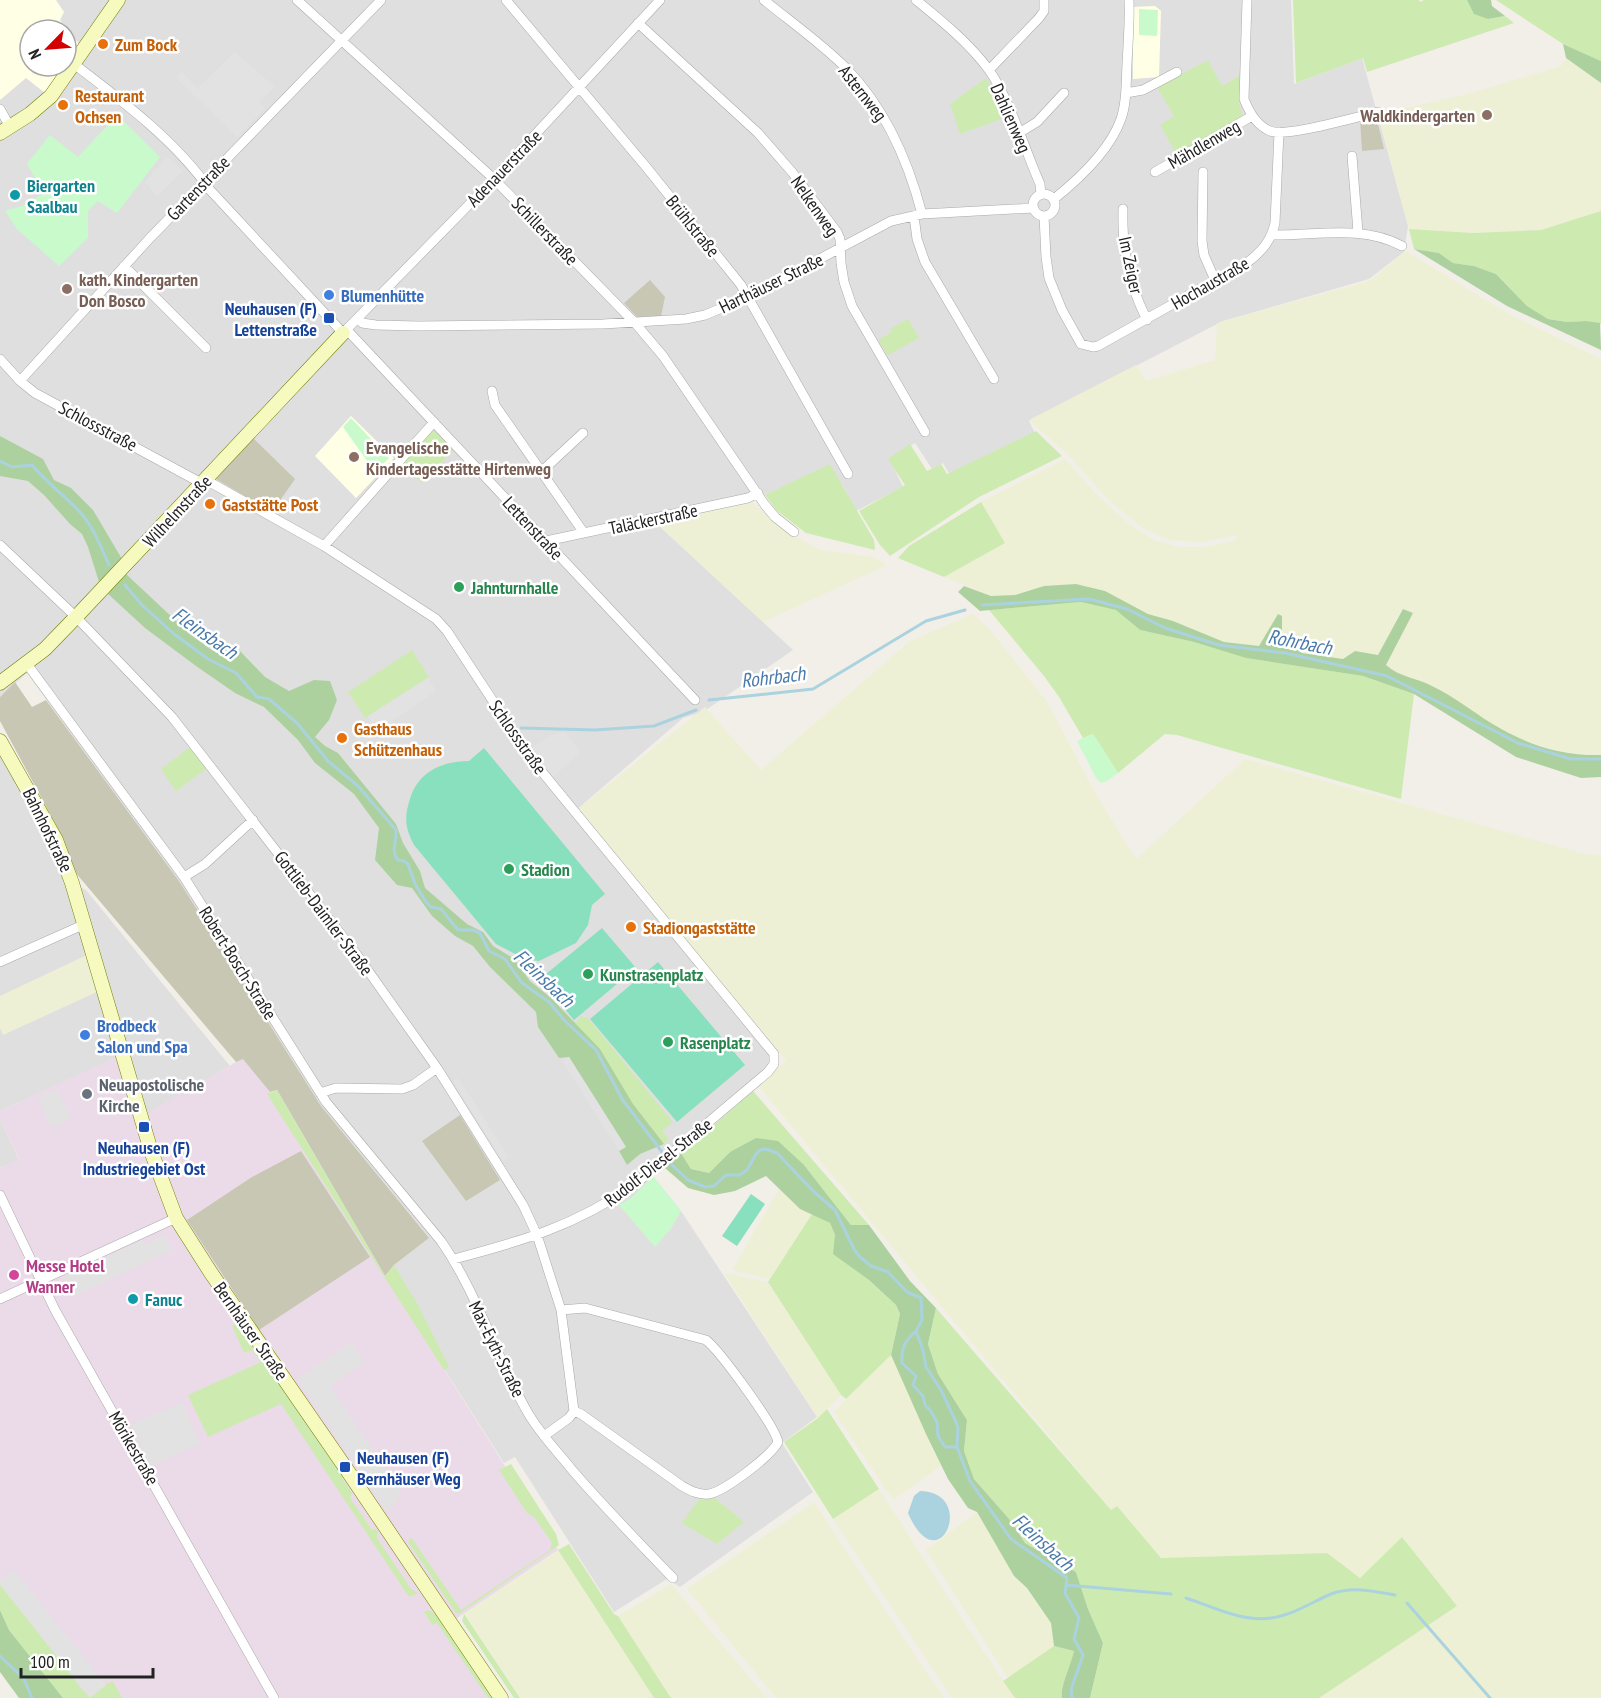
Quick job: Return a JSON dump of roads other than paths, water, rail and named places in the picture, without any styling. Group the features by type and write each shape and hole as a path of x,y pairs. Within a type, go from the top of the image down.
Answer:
{"street":[{"path":"78,58 118,0"},
{"name":"Schillerstraße","path":"297,0 494,179 635,323 663,356 775,517 795,532"},
{"name":"Gartenstraße","path":"20,381 124,266 381,0"},
{"name":"Brühlstraße","path":"507,0 741,285 848,474"},
{"name":"Adenauerstraße","path":"345,332 494,179 660,0"},
{"name":"Asternweg","path":"764,0 837,60 863,88 880,112 898,143 909,171 918,215 917,239 925,262 994,379"},
{"name":"Dahlienweg","path":"916,0 961,38 989,70 1003,93 1040,184 1041,195"},
{"path":"989,70 1039,18 1044,11 1044,0"},
{"path":"1054,199 1041,195 1035,200 1034,208 1038,214 1044,216 1054,211 1054,199 1080,175 1109,141 1122,117 1126,93 1129,0"},
{"path":"1247,0 1243,84 1244,99 1252,116 1270,131 1290,132 1379,112"},
{"name":"Nelkenweg","path":"638,23 758,133 792,172 837,232 840,239 844,282 852,306 925,432"},
{"name":"Lettenstraße","path":"78,67 141,118 182,156 345,332 434,422 695,700"},
{"path":"1126,93 1143,90 1177,72"},
{"path":"0,109 5,130 40,107 64,78"},
{"path":"1019,133 1037,122 1064,93"},
{"name":"Mähdlenweg","path":"1155,172 1252,116"},
{"path":"1279,132 1276,205 1272,235 1358,232 1380,237 1402,246"},
{"path":"1352,156 1358,232"},
{"name":"Mähdlenweg","path":"1203,172 1202,241 1204,255 1215,280"},
{"name":"Harthäuser Straße","path":"358,318 362,323 397,326 635,323 686,319 705,315 748,297 884,224 918,215 1034,208"},
{"name":"Im Zeiger","path":"1123,209 1126,260 1137,299 1147,320"},
{"name":"Hochaustraße","path":"1044,216 1049,278 1062,310 1081,344 1093,347 1147,320 1248,262 1259,254 1272,235"},
{"path":"124,266 206,348"},
{"name":"Wilhelmstraße","path":"1,682 27,663 76,617 345,332"},
{"name":"Schlossstraße","path":"0,359 20,381 35,393 324,546 436,619 447,631 529,756 773,1050 775,1058"},
{"path":"492,391 495,405 584,533"},
{"path":"324,546 434,422"},
{"path":"541,472 583,433"},
{"name":"Taläckerstraße","path":"546,541 748,498 758,493"},
{"name":"Gottlieb-Daimler-Straße","path":"0,545 76,617 172,717 357,955 437,1068 523,1205 537,1235 561,1310 574,1411"},
{"name":"Robert-Bosch-Straße","path":"27,663 184,878 320,1093 454,1259"},
{"name":"Bahnhofstraße","path":"0,741 56,840 85,924"},
{"path":"184,878 205,864 253,820"},
{"path":"0,962 85,924"},
{"name":"Bernhäuser Straße","path":"85,924 151,1151 176,1218 206,1267 501,1698"},
{"name":"Rudolf-Diesel-Straße","path":"454,1259 537,1235 591,1213 634,1185 768,1072 775,1058"},
{"path":"320,1093 336,1088 402,1089 413,1085 437,1068"},
{"name":"Mörikestraße","path":"0,1195 39,1280 274,1698"},
{"path":"0,1299 176,1218"},
{"name":"Max-Eyth-Straße","path":"454,1259 509,1378 529,1415 603,1505 673,1578"},
{"path":"544,1436 569,1418 574,1411 695,1494 707,1494 724,1487 767,1455 778,1442 771,1427 721,1355 706,1340 585,1308 561,1310"}],"water":[{"path":"920,1491 937,1495 947,1505 950,1517 947,1529 941,1538 931,1540 920,1533 908,1513 914,1496"}],"waterway":[{"name":"Fleinsbach","path":"0,461 12,467 32,465 84,517 109,565"},
{"name":"Fleinsbach","path":"125,585 142,605 174,634 208,659 236,673 257,697 269,699 297,723 328,761 358,786 396,830 394,849 396,856 398,860 408,864 415,884 426,902 431,907 441,909 458,930 473,930 480,933 489,951 505,959 522,983 549,1002 565,1021 596,1050 622,1099 671,1164 688,1180 705,1187 714,1186 726,1175 740,1175 747,1170 760,1150 766,1149 777,1153 813,1191 835,1210 860,1257 871,1266 888,1272 907,1292 921,1298 922,1320 916,1331 926,1367 941,1390 958,1428 957,1447 970,1481 1011,1539 1067,1578 1065,1593 1079,1618 1074,1639 1083,1655 1071,1690 1072,1698"},
{"name":"Rohrbach","path":"982,605 1089,599 1127,609 1165,628 1219,645 1285,653 1387,676 1518,743 1571,759 1601,759"},
{"name":"Rohrbach","path":"709,700 813,689 926,621 965,610"},
{"name":"Rohrbach","path":"521,728 595,730 654,726 696,710"},
{"name":"Fleinsbach","path":"915,1332 904,1346 902,1363 916,1376 913,1385 923,1396 925,1405 937,1422 938,1436 945,1447 957,1447"},
{"path":"1066,1585 1171,1594"},
{"path":"1186,1598 1228,1613 1260,1619 1287,1614 1331,1594 1347,1590 1395,1595"},
{"path":"1407,1603 1490,1698"},
{"path":"0,1656 24,1679 32,1698"}],"place":[{"name":"Zum Bock","path":"103,44"},
{"name":"Restaurant Ochsen","path":"63,105"},
{"name":"Waldkindergarten","path":"1487,115"},
{"name":"Biergarten Saalbau","path":"15,195"},
{"name":"kath. Kindergarten Don Bosco","path":"67,289"},
{"name":"Blumenhütte","path":"329,295"},
{"name":"Neuhausen (F) Lettenstraße","path":"329,318"},
{"name":"Evangelische Kindertagesstätte Hirtenweg","path":"354,457"},
{"name":"Gaststätte Post","path":"210,504"},
{"name":"Jahnturnhalle","path":"459,587"},
{"name":"Gasthaus Schützenhaus","path":"342,738"},
{"name":"Stadion","path":"509,869"},
{"name":"Stadiongaststätte","path":"631,927"},
{"name":"Kunstrasenplatz","path":"588,974"},
{"name":"Brodbeck Salon und Spa","path":"85,1035"},
{"name":"Rasenplatz","path":"668,1042"},
{"name":"Neuapostolische Kirche","path":"87,1094"},
{"name":"Neuhausen (F) Industriegebiet Ost","path":"144,1127"},
{"name":"Messe Hotel Wanner","path":"14,1275"},
{"name":"Fanuc","path":"133,1299"},
{"name":"Neuhausen (F) Bernhäuser Weg","path":"345,1467"}]}
